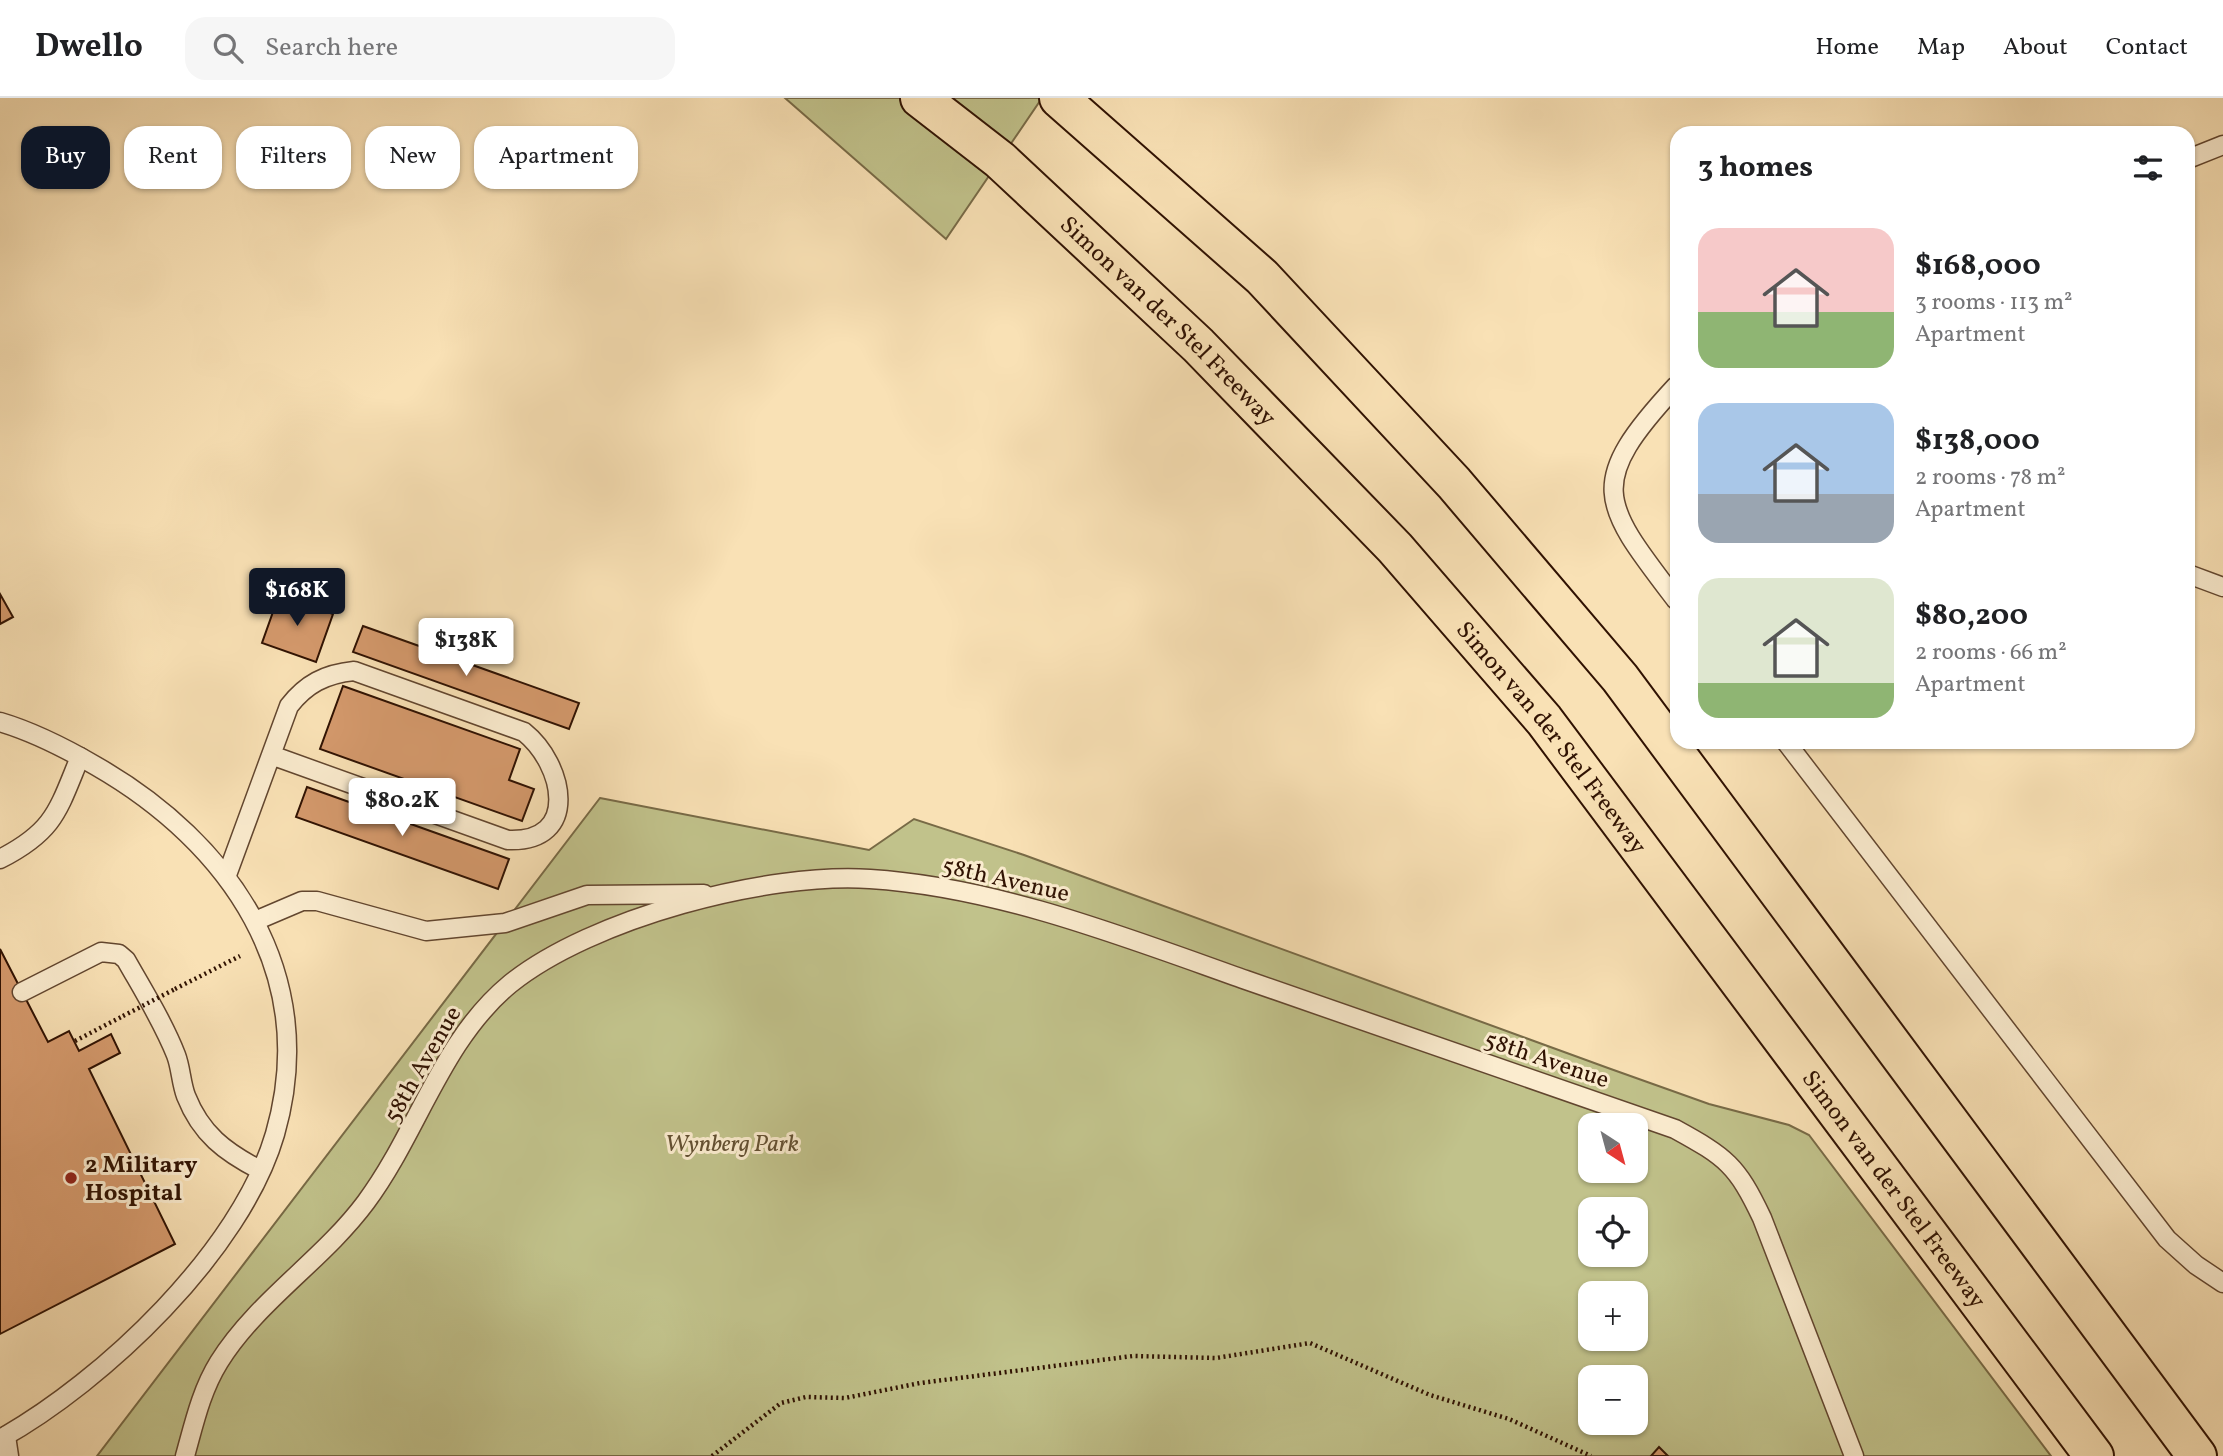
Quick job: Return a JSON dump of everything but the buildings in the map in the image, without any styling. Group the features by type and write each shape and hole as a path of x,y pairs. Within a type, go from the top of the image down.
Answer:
{"highway":[{"name":"Simon van der Stel Freeway","path":"920,98 1000,160 1198,345 1395,548 1544,720 1817,1082 1982,1311 2094,1456"},
{"path":"1059,98 1262,277 1454,483 1620,678 1670,745"},
{"path":"1673,749 2197,1456"}],"lane":[{"path":"2195,156 2223,145"},
{"path":"1670,394 1620,459 1613,481 1613,497 1623,528 1670,592"},
{"path":"2195,577 2223,587"},
{"path":"227,875 271,755 289,706 298,695 322,677 354,671 524,732 544,751 551,763 558,784 558,810 541,833 531,838 508,840 271,755"},
{"path":"0,722 48,740 134,788 182,825 227,875 255,921 275,973 283,1010 285,1048 284,1083 275,1135 233,1223 159,1313 121,1352 3,1437 9,1456"},
{"path":"1791,749 2167,1239 2196,1265 2223,1283"},
{"path":"0,859 26,846 49,824 80,757"},
{"name":"58th Avenue","path":"185,1456 202,1398 219,1362 252,1322 364,1205 402,1146 451,1054 475,1017 513,982 565,949 634,921 719,895 801,880 870,879 933,887 1066,917 1675,1129 1728,1161 1749,1191 1854,1456"},
{"path":"255,921 302,901 317,901 426,931 451,930 505,923 587,895 635,892 719,895"},
{"path":"22,992 101,952 119,954 159,1019 176,1055 186,1097 205,1130 226,1153 260,1170"}],"path":[{"path":"75,1041 240,956"},
{"path":"712,1456 781,1403 806,1397 845,1398 920,1383 1133,1356 1216,1358 1310,1343 1430,1395 1509,1419 1591,1456"}],"green space":[{"path":"785,98 1042,98 946,239"},
{"name":"Wynberg Park","path":"600,798 869,850 914,819 1024,855 1709,1104 1789,1125 1809,1135 2051,1456 97,1456"}],"place":[{"name":"2 Military Hospital","path":"71,1178"}]}
